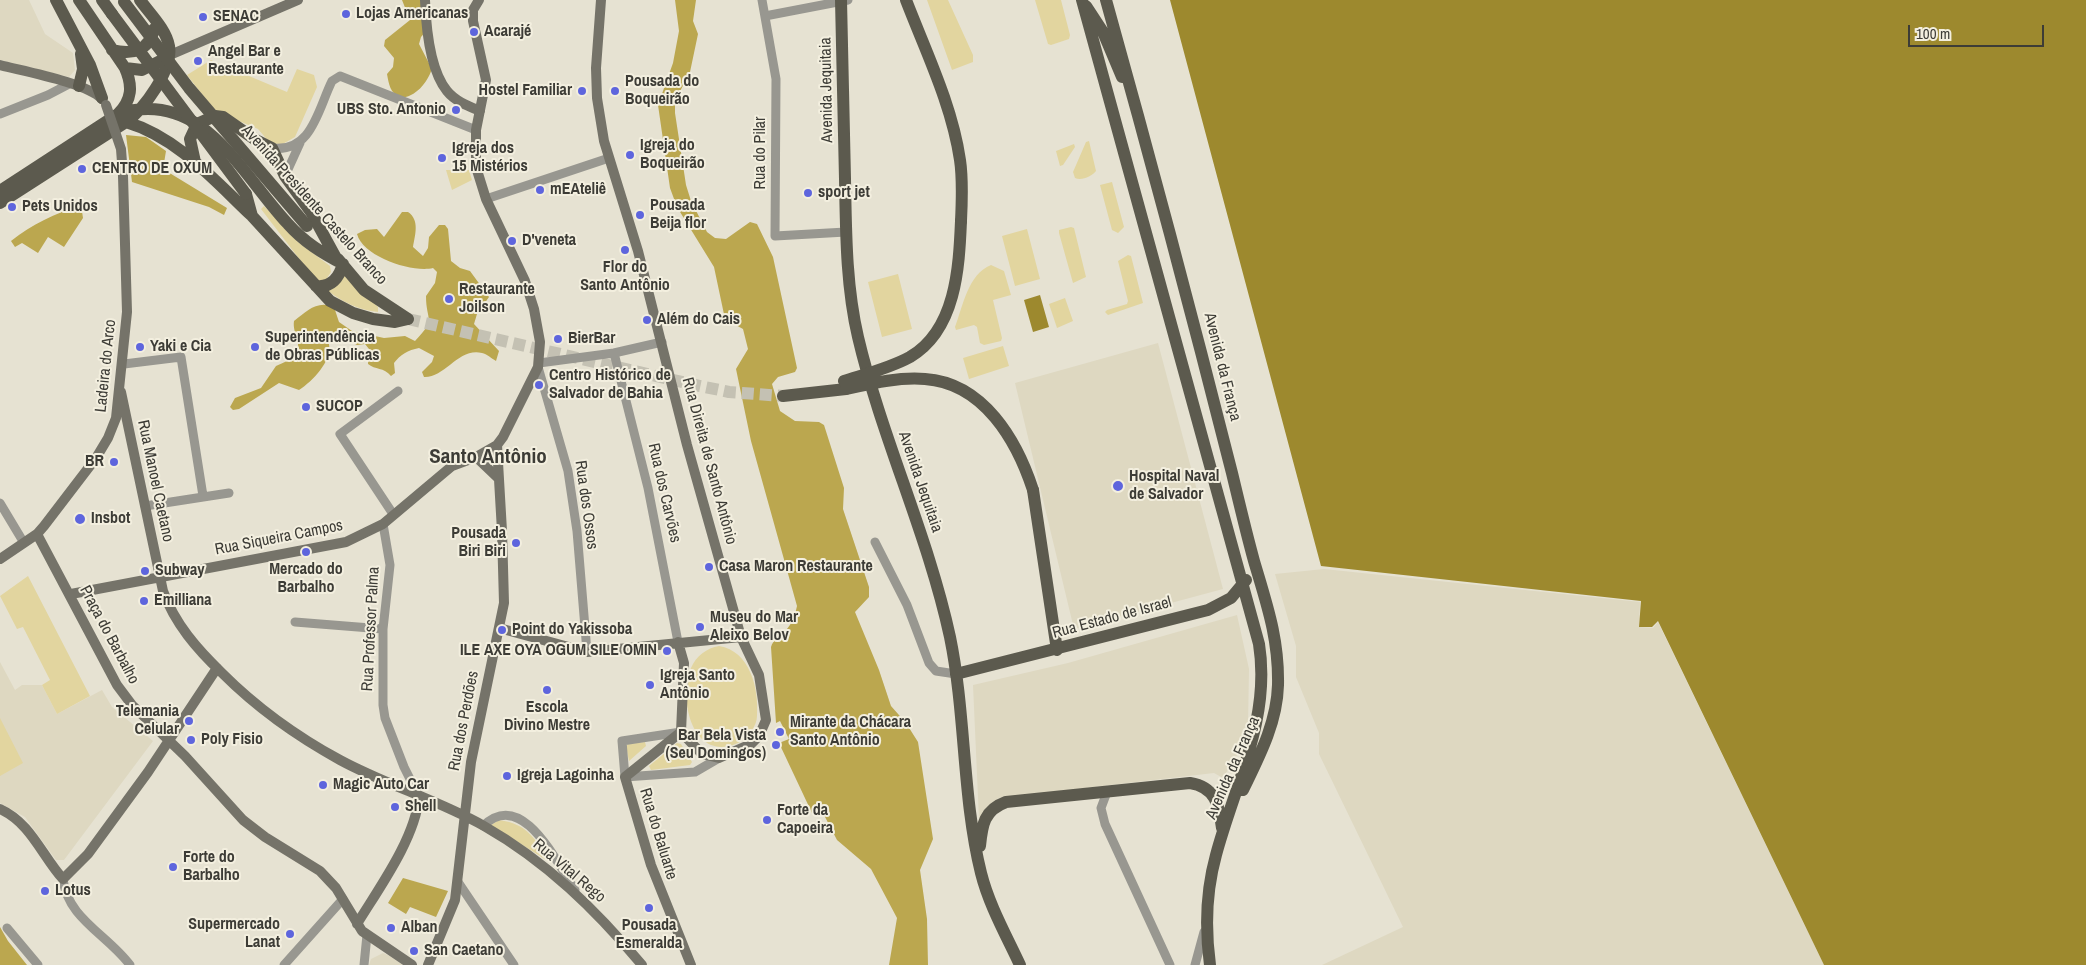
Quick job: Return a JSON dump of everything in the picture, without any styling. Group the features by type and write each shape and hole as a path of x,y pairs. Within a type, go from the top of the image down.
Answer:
{"main road":[{"path":"56,0 78,41 104,101"},
{"path":"0,203 122,118 131,90 126,68 79,0"},
{"name":"Avenida Presidente Castelo Branco","path":"102,0 246,194 252,216 330,301 353,313 395,322 408,319 364,290 189,88 124,1"},
{"path":"140,0 164,33 169,45 170,55 160,79 142,108"},
{"name":"Avenida Jequitaia","path":"844,0 846,232 851,296 858,337 884,426 937,586 952,645 971,818 979,860 995,912 1020,965"},
{"path":"845,385 902,361 921,348 933,335 950,302 960,254 962,190 960,160 953,128 906,0"},
{"path":"1082,0 1098,23 1120,73 1132,92"},
{"name":"Avenida da França","path":"1082,0 1259,644 1263,670 1262,695 1254,733 1222,833"},
{"name":"Avenida da França","path":"1106,0 1190,308 1254,561 1272,618 1278,661 1278,688 1272,721 1265,743 1222,833"},
{"path":"112,50 130,54 147,45 154,30 153,19"},
{"path":"74,85 83,69 78,41"},
{"path":"126,68 142,70 170,55"},
{"path":"0,191 122,118 142,108 157,109 197,124 222,143 303,240 320,253 339,260"},
{"path":"197,124 220,116 272,148 285,176 311,212 339,260 333,282 324,287 316,286"},
{"path":"122,118 152,132 195,162 252,216"},
{"path":"195,162 190,143 197,124"},
{"path":"783,396 845,385 912,378 928,379 963,391 981,404 1004,429 1020,454 1033,490 1057,650"},
{"name":"Rua Estado de Israel","path":"956,674 1057,650 1220,606 1243,586 1250,574 1254,561"},
{"path":"979,860 983,822 998,805 1006,802 1183,783 1199,784 1211,792 1217,801 1222,833 1210,880 1207,922 1210,965"}],"street":[{"path":"170,55 298,0"},
{"path":"425,0 428,38 439,76 446,90 453,96 480,111"},
{"path":"479,0 473,10 473,21 486,80 476,130 476,167 486,199 525,281 539,330 539,365 503,437 497,445"},
{"name":"Rua Direita de Santo Antônio","path":"601,0 597,35 597,91 601,126 638,251 687,445 741,637 759,675 766,720 759,736 750,744 719,758"},
{"name":"Rua do Pilar","path":"762,0 776,79 775,236 846,232"},
{"path":"765,16 844,0"},
{"path":"0,65 91,90 104,101"},
{"path":"285,176 300,143 310,133 332,81 340,76 476,130"},
{"path":"1,113 74,85"},
{"name":"Ladeira do Arco","path":"0,559 38,534 96,458 108,438 116,418 124,364 127,312 123,176 121,149 104,101"},
{"path":"272,148 282,150 300,143"},
{"path":"486,199 609,158"},
{"path":"539,365 614,353 662,342"},
{"name":"Rua dos Carvões","path":"614,353 648,488 678,642"},
{"path":"124,364 181,357 203,496"},
{"name":"Rua dos Ossos","path":"539,365 568,471 577,531 587,652"},
{"path":"393,514 340,434 398,391"},
{"name":"Rua Manoel Caetano","path":"121,392 163,591 174,616 197,648 216,668"},
{"path":"108,438 119,434 130,436"},
{"name":"Rua Siqueira Campos","path":"71,594 346,542 383,524 452,466 476,457 497,445"},
{"name":"Rua dos Perdões","path":"428,965 455,900 471,762 504,603 497,445"},
{"path":"476,457 498,478"},
{"path":"145,506 229,493"},
{"path":"0,503 24,543"},
{"name":"Rua Professor Palma","path":"383,524 390,564 383,629 381,682 385,718 404,768 419,797"},
{"name":"Praça do Barbalho","path":"38,534 123,695 243,820 265,837 320,871 343,899 357,924 367,935 412,965"},
{"path":"875,542 907,605 929,662 936,671 956,674"},
{"path":"295,622 383,629"},
{"path":"498,628 587,652 741,637"},
{"path":"678,642 684,663 681,732 702,754 719,758"},
{"path":"63,879 88,854 216,668"},
{"name":"Rua Vital Rego","path":"216,668 262,710 294,733 340,761 464,816 526,854 576,892 642,965"},
{"path":"681,732 622,741 625,777 695,772 719,758"},
{"name":"Rua do Baluarte","path":"681,732 625,777 642,840 664,892 691,965"},
{"path":"1107,792 1101,808 1105,824 1170,965"},
{"path":"357,924 407,836 416,816 419,797"},
{"path":"0,810 17,820 32,836 63,879 64,891 71,905 130,965"},
{"path":"483,826 500,815 520,818 528,823 576,892"},
{"path":"458,882 514,965"},
{"path":"284,965 343,899"},
{"path":"1194,965 1207,922"},
{"path":"7,928 38,965"},
{"path":"364,965 367,935"}],"shaded area":[{"path":"0,0 29,0 45,34 73,53 75,70 69,77 0,60"},
{"path":"402,0 423,0 428,29 421,37 419,44 432,69 427,79 416,92 400,98 392,91 389,85 387,74 393,67 394,58 384,46 385,40 410,20"},
{"path":"675,0 696,0 693,21 698,34 690,72 675,101 675,113 686,185 691,201 707,232 715,238 726,239 750,222 757,224 773,257 797,368 795,372 778,377 772,384 780,411 795,421 819,422 824,425 844,488 843,509 869,587 869,597 855,612 879,670 891,706 906,723 918,742 933,839 920,870 927,919 928,965 889,965 897,918 871,869 837,840 824,815 812,813 779,743 789,739 780,721 776,723 771,647 791,624 797,606 751,441 736,369 748,349 743,329 725,319 714,267 677,207 670,188 658,105 673,63 679,31"},
{"path":"927,0 948,0 973,55 973,62 952,70"},
{"path":"1035,0 1061,0 1070,35 1069,39 1051,45 1048,44"},
{"path":"1170,0 2086,0 2086,965 1824,965 1658,621 1652,627 1639,627 1641,601 1321,566"},
{"path":"211,60 287,92 297,69 314,75 317,87 295,137 281,145 269,142 258,129 215,111 187,75"},
{"path":"126,135 146,137 166,151 163,169 227,208 224,215 209,207 132,182"},
{"path":"1089,141 1096,171 1087,178 1075,178 1073,172 1086,142"},
{"path":"1074,144 1075,147 1063,165 1060,166 1056,151"},
{"path":"446,170 469,170 472,180 452,190"},
{"path":"1112,182 1124,227 1118,233 1112,230 1100,185"},
{"path":"81,205 83,218 64,247 48,237 38,253 22,243 15,247 11,241 27,229 44,220"},
{"path":"264,206 298,242 330,266 331,272 325,281 317,282 261,209"},
{"path":"402,212 408,212 414,219 416,228 413,247 423,256 428,248 429,237 439,225 445,225 448,229 451,261 460,268 470,271 489,297 477,314 474,324 499,351 496,361 487,355 474,352 459,358 439,373 424,377 422,372 432,362 434,356 419,348 408,352 394,363 395,373 391,376 385,371 368,364 369,349 365,344 357,345 336,334 329,344 328,357 325,364 299,390 279,383 239,409 233,410 230,407 235,398 261,388 276,366 296,357 298,344 294,330 294,321 312,308 322,305 334,307 339,322 352,331 384,338 405,336 415,341 422,334 429,320 426,296 435,283 437,272 433,268 414,268 390,262 369,250 361,242 357,234 365,230 377,229 384,237"},
{"path":"1074,228 1086,277 1073,283 1059,233 1059,230"},
{"path":"1027,229 1040,279 1015,286 1002,236"},
{"path":"1128,255 1131,256 1143,303 1108,315 1105,312 1107,310 1127,304 1128,301 1118,261"},
{"path":"991,265 1004,271 1011,295 993,300 1002,338 1001,341 984,345 980,343 977,327 974,325 956,330 955,327 972,283 983,269"},
{"path":"345,274 378,307 378,312 352,305 328,291"},
{"path":"898,274 912,329 882,337 868,282"},
{"path":"1040,295 1049,327 1033,332 1024,300"},
{"path":"1065,298 1073,321 1057,328 1049,304"},
{"name":"Hospital Naval de Salvador","path":"1158,343 1223,589 1074,629 1015,383"},
{"path":"1003,346 1009,366 969,379 963,358"},
{"path":"1324,569 1640,602 1639,627 1653,628 1658,622 1824,965 1322,965 1403,927 1319,754 1319,733 1296,677 1296,646 1275,574"},
{"path":"28,576 90,696 57,714 42,685 50,680 23,627 17,629 0,596"},
{"path":"1237,615 1249,669 1248,725 1242,747 1223,778 1214,773 999,798 989,805 979,819 973,685 1068,663"},
{"path":"719,646 730,649 745,663 754,683 757,705 754,728 742,741 723,747 710,744 700,737 688,712 687,696 687,682 693,664 702,653"},
{"path":"0,662 15,690 22,685 42,685 57,714 102,690 112,707 153,741 64,860 56,860 25,817 0,803"},
{"path":"0,718 23,763 0,776"},
{"path":"645,742 646,746 629,761 626,746 628,744"},
{"path":"677,743 681,744 692,762 690,765 651,770 649,766"},
{"path":"499,820 518,825 524,829 535,840 551,863 491,825"},
{"path":"403,878 448,891 436,917 410,907 406,914 388,903"},
{"path":"0,927 8,941 27,965 0,965"},
{"path":"383,953 403,965 369,965 371,959"}],"tunnel":[{"path":"408,319 729,392 783,396"}],"place":[{"name":"Lojas Americanas","path":"346,14"},
{"name":"SENAC","path":"203,17"},
{"name":"Acarajé","path":"474,32"},
{"name":"Angel Bar e Restaurante","path":"198,61"},
{"name":"Hostel Familiar","path":"582,91"},
{"name":"Pousada do Boqueirão","path":"615,91"},
{"name":"UBS Sto. Antonio","path":"456,110"},
{"name":"Igreja do Boqueirão","path":"630,155"},
{"name":"Igreja dos 15 Mistérios","path":"442,158"},
{"name":"CENTRO DE OXUM","path":"82,169"},
{"name":"mEAteliê","path":"540,190"},
{"name":"sport jet","path":"808,193"},
{"name":"Pets Unidos","path":"12,207"},
{"name":"Pousada Beija flor","path":"640,215"},
{"name":"D'veneta","path":"512,241"},
{"name":"Flor do Santo Antônio","path":"625,250"},
{"name":"Restaurante Joilson","path":"449,299"},
{"name":"Além do Cais","path":"647,320"},
{"name":"BierBar","path":"558,339"},
{"name":"Yaki e Cia","path":"140,347"},
{"name":"Superintendência de Obras Públicas","path":"255,347"},
{"name":"Centro Histórico de Salvador de Bahia","path":"539,385"},
{"name":"SUCOP","path":"306,407"},
{"name":"BR","path":"114,462"},
{"name":"Hospital Naval de Salvador","path":"1118,486"},
{"name":"Insbot","path":"80,519"},
{"name":"Pousada Biri Biri","path":"516,543"},
{"name":"Mercado do Barbalho","path":"306,552"},
{"name":"Casa Maron Restaurante","path":"709,567"},
{"name":"Subway","path":"145,571"},
{"name":"Emilliana","path":"144,601"},
{"name":"Museu do Mar Aleixo Belov","path":"700,627"},
{"name":"Point do Yakissoba","path":"502,630"},
{"name":"ILE AXE OYA OGUM SILE OMIN","path":"667,651"},
{"name":"Igreja Santo Antônio","path":"650,685"},
{"name":"Escola Divino Mestre","path":"547,690"},
{"name":"Telemania Celular","path":"189,721"},
{"name":"Mirante da Chácara Santo Antônio","path":"780,732"},
{"name":"Poly Fisio","path":"191,740"},
{"name":"Bar Bela Vista (Seu Domingos)","path":"776,745"},
{"name":"Igreja Lagoinha","path":"507,776"},
{"name":"Magic Auto Car","path":"323,785"},
{"name":"Shell","path":"395,807"},
{"name":"Forte da Capoeira","path":"767,820"},
{"name":"Forte do Barbalho","path":"173,867"},
{"name":"Lotus","path":"45,891"},
{"name":"Pousada Esmeralda","path":"649,908"},
{"name":"Alban","path":"391,928"},
{"name":"Supermercado Lanat","path":"290,934"},
{"name":"San Caetano","path":"414,951"}],"district":[{"name":"Santo Antônio","path":"488,457"}]}
